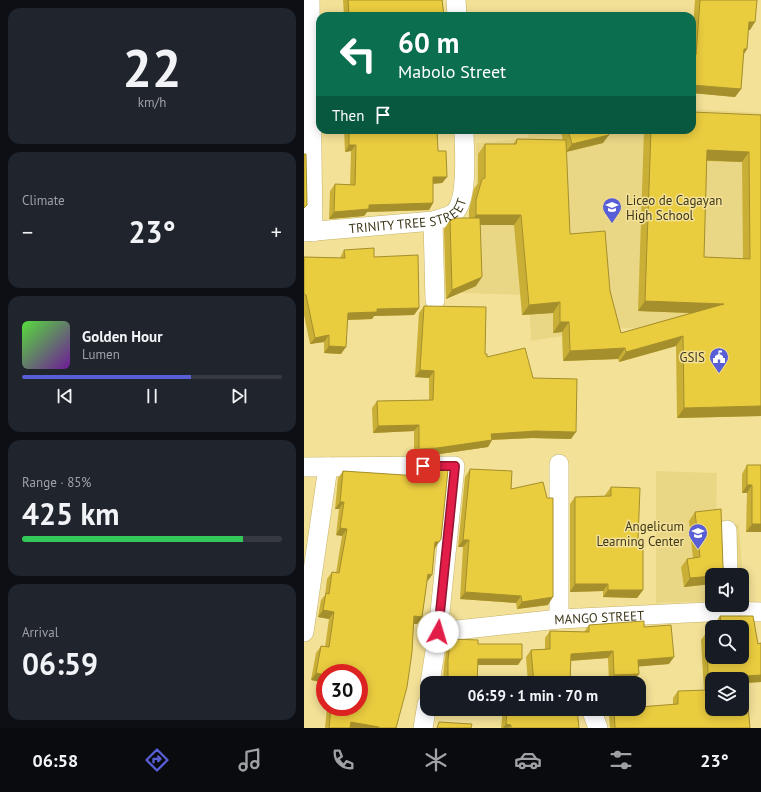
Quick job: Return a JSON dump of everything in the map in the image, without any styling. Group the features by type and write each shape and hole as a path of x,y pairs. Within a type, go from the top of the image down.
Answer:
{"street":[{"path":"308,232 310,0"},
{"path":"456,0 457,12"},
{"name":"TRINITY TREE STREET","path":"308,232 433,221 453,213 461,202 464,168 464,134"},
{"path":"433,221 435,300"},
{"path":"559,464 559,619"},
{"path":"304,467 455,466 438,632 431,676"},
{"path":"304,632 328,467"},
{"path":"727,530 728,568"},
{"name":"MANGO STREET","path":"438,632 559,619 705,610"},
{"name":"MANGO STREET","path":"749,610 761,612"},
{"path":"423,728 425,716"},
{"path":"594,716 598,728"}],"shaded area":[{"name":"Liceo de Cagayan High School","path":"696,109 761,113 761,329 702,330 614,328 531,341 529,295 462,293 465,261 476,222 476,143 528,138 528,134 696,134"},
{"name":"Angelicum Learning Center","path":"656,471 717,473 716,523 739,524 742,568 705,568 705,601 656,603"}],"building":[{"path":"348,0 442,0 444,12 349,12"},
{"path":"700,0 757,0 755,22 749,22 747,49 744,49 741,89 696,85 696,55"},
{"path":"696,112 761,115 761,406 684,408 683,336 626,352 625,348 570,351 569,322 560,322 560,302 529,305 521,215 476,215 476,200 482,179 485,178 485,144 516,144 517,139 566,140 570,234 605,231 610,291 621,333 724,304 645,301 651,134 696,134","holes":["707,150 749,152 750,259 704,257"]},
{"path":"349,134 437,134 438,151 446,151 447,177 433,177 433,203 369,205 369,209 334,212 335,184 355,185 356,145 349,145"},
{"path":"569,134 609,134 609,135 572,144"},
{"path":"304,154 306,154 307,205 304,208"},
{"path":"457,218 480,218 482,277 452,290 450,220"},
{"path":"374,248 374,257 418,255 419,308 377,309 377,312 348,313 346,347 329,346 329,335 315,338 306,295 304,294 304,257 345,258 344,250"},
{"path":"424,306 486,307 485,354 487,354 487,357 525,348 533,378 577,379 576,432 536,431 491,434 492,440 437,448 419,449 419,425 378,426 377,401 433,400 434,371 420,370"},
{"path":"747,465 761,465 761,524 752,524 752,485 747,485"},
{"path":"470,469 512,471 511,489 543,482 547,498 553,498 553,597 522,602 521,596 465,592 469,540 463,540"},
{"path":"419,470 448,470 441,539 439,542 435,542 432,575 428,574 422,617 414,616 412,652 407,687 396,728 379,728 351,722 350,728 329,728 330,716 368,716 368,664 318,664 321,646 329,647 334,612 323,610 326,593 329,594 332,572 339,573 347,529 340,528 344,502 340,502 343,471 419,476"},
{"path":"611,487 640,488 638,540 643,540 643,590 608,590 608,584 575,584 575,497 611,496"},
{"path":"721,509 724,568 705,568 705,577 690,578 687,559 700,557 695,512"},
{"path":"720,616 753,616 758,644 761,643 761,675 749,676 749,672 708,672 708,664 749,664 749,620 721,620"},
{"path":"644,621 644,627 671,625 674,657 638,660 639,674 614,675 613,651 571,654 570,676 533,676 531,650 550,649 550,631 589,632 589,625"},
{"path":"451,639 478,640 478,644 522,644 522,659 478,659 477,676 448,676 448,659"},
{"path":"705,690 705,716 749,716 750,728 615,728 614,716 646,716 646,706 678,704 678,691"},
{"path":"507,716 578,716 579,728 511,728 511,725 506,724"},
{"path":"439,722 472,724 471,728 437,728"}],"place":[{"name":"Liceo de Cagayan High School","path":"612,224"},
{"name":"GSIS","path":"719,374"},
{"name":"Angelicum Learning Center","path":"698,550"}],"route":[{"path":"423,466 455,466 438,632"}]}
